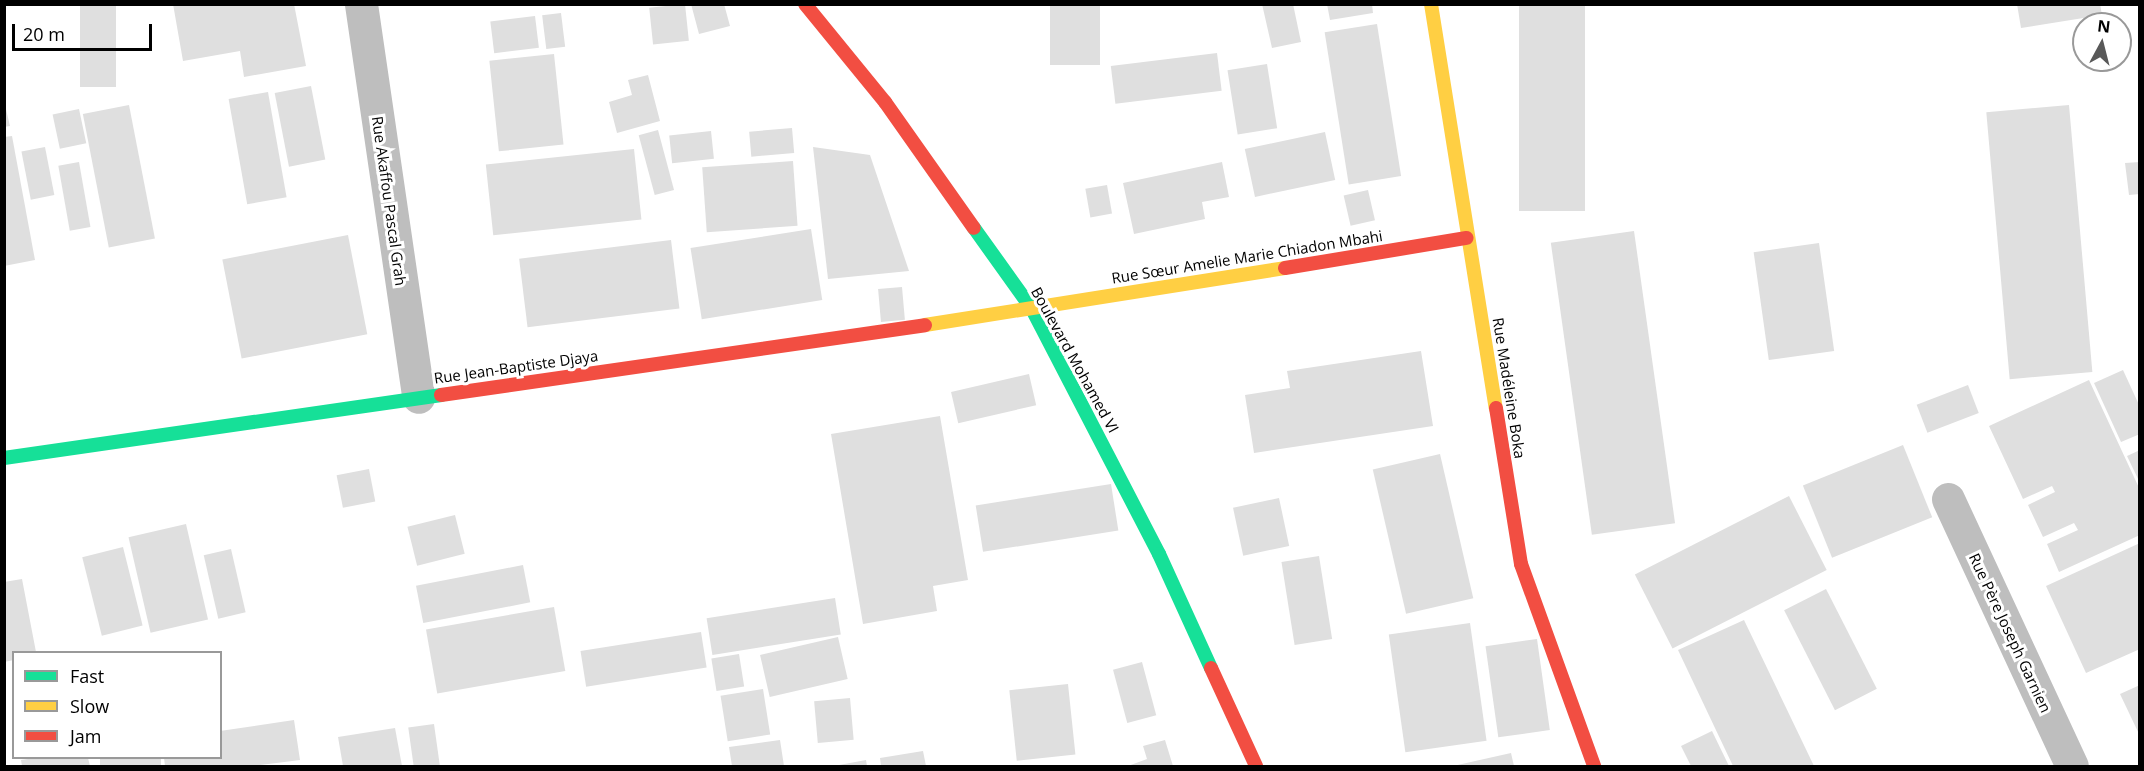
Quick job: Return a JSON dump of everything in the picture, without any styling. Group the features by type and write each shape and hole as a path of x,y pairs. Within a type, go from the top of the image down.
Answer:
{"street":[{"name":"Rue Akaffou Pascal Grah","path":"361,4 418,397"},
{"name":"Boulevard Mohamed VI","path":"805,4 885,102 1032,309 1160,554 1256,766"},
{"name":"Rue Madéleine Boka","path":"1431,4 1521,564 1594,766"},
{"name":"Rue Sœur Amelie Marie Chiadon Mbahi","path":"1032,309 1467,238"},
{"name":"Rue Jean-Baptiste Djaya","path":"4,458 1032,309"},
{"name":"Rue Père Joseph Garnien","path":"1948,499 2072,766"}],"building":[{"path":"80,4 116,4 116,87 80,87"},
{"path":"173,4 294,4 306,66 244,77 240,51 183,61"},
{"path":"685,4 689,41 653,45 649,8"},
{"path":"691,4 724,4 730,26 699,34"},
{"path":"1050,4 1100,4 1100,65 1050,65"},
{"path":"1262,4 1293,4 1301,42 1272,48"},
{"path":"1327,4 1372,4 1373,13 1330,20"},
{"path":"1519,4 1585,4 1585,211 1519,211"},
{"path":"2017,4 2100,4 2101,12 2072,12 2072,20 2021,28"},
{"path":"561,13 565,47 546,49 542,15"},
{"path":"535,16 539,48 494,53 490,21"},
{"path":"1377,24 1401,176 1349,184 1325,32"},
{"path":"1217,53 1222,91 1115,104 1111,66"},
{"path":"554,54 564,145 499,151 489,61"},
{"path":"1267,64 1277,128 1238,134 1227,70"},
{"path":"648,75 660,121 617,133 609,102 632,95 628,80"},
{"path":"311,86 325,160 289,167 275,93"},
{"path":"268,92 287,197 247,204 229,99"},
{"path":"4,101 10,126 4,127"},
{"path":"129,105 155,239 109,247 83,114"},
{"path":"2069,105 2092,372 2010,379 1986,112"},
{"path":"79,109 86,143 60,149 53,115"},
{"path":"792,128 794,153 751,157 749,132"},
{"path":"658,130 674,190 655,195 639,135"},
{"path":"711,131 714,159 672,163 669,135"},
{"path":"1325,132 1335,180 1255,197 1245,149"},
{"path":"12,136 35,260 4,266 4,137"},
{"path":"45,147 54,195 31,200 21,152"},
{"path":"813,147 870,155 909,271 828,279"},
{"path":"634,149 641,220 493,235 486,165"},
{"path":"793,161 798,226 707,232 702,167"},
{"path":"79,162 90,227 70,231 58,166"},
{"path":"1222,162 1229,197 1202,202 1205,219 1134,234 1123,183"},
{"path":"2140,162 2140,194 2129,195 2125,163"},
{"path":"1107,185 1112,214 1090,217 1085,189"},
{"path":"1368,190 1375,220 1351,226 1344,196"},
{"path":"811,229 822,300 702,319 691,248"},
{"path":"1634,231 1675,523 1592,535 1551,243"},
{"path":"348,235 367,334 242,359 222,259"},
{"path":"671,240 679,308 528,327 519,259"},
{"path":"1819,243 1834,351 1769,360 1754,252"},
{"path":"902,287 905,320 881,322 878,289"},
{"path":"1421,351 1433,426 1254,453 1245,395 1290,388 1287,371"},
{"path":"2123,370 2140,407 2140,434 2121,442 2094,383"},
{"path":"1029,374 1036,405 958,423 951,392"},
{"path":"2089,380 2140,490 2140,535 2059,572 2047,544 2078,530 2074,523 2043,537 2028,505 2055,492 2052,486 2023,499 1989,426"},
{"path":"1968,385 1979,413 1927,433 1917,405"},
{"path":"940,416 968,580 933,586 937,611 863,624 831,434"},
{"path":"1903,445 1932,517 1832,558 1803,485"},
{"path":"2140,450 2140,483 2127,456"},
{"path":"1440,454 1473,598 1406,614 1373,470"},
{"path":"369,469 375,501 343,508 337,475"},
{"path":"1111,484 1118,530 983,552 976,505"},
{"path":"1789,496 1827,570 1673,648 1635,575"},
{"path":"1279,498 1289,546 1243,556 1233,508"},
{"path":"455,515 465,554 417,566 407,527"},
{"path":"186,524 208,619 151,633 129,537"},
{"path":"2140,543 2140,649 2086,673 2046,586"},
{"path":"123,547 143,626 102,636 82,557"},
{"path":"231,549 246,612 218,619 204,555"},
{"path":"1319,556 1332,639 1295,645 1281,562"},
{"path":"523,565 530,602 423,623 416,586"},
{"path":"22,579 36,651 12,651 12,660 4,662 4,582"},
{"path":"1826,589 1877,689 1835,710 1784,610"},
{"path":"835,598 841,635 712,655 707,618"},
{"path":"554,607 565,671 437,694 426,630"},
{"path":"1744,620 1814,766 1733,766 1678,650"},
{"path":"1470,623 1487,741 1405,752 1389,634"},
{"path":"701,632 707,668 586,687 581,651"},
{"path":"838,637 848,679 770,697 760,655"},
{"path":"1537,639 1550,730 1498,737 1486,646"},
{"path":"739,654 744,687 717,691 711,658"},
{"path":"1142,662 1156,715 1127,723 1113,670"},
{"path":"1068,684 1075,755 1017,761 1009,690"},
{"path":"2140,685 2140,736 2120,694"},
{"path":"763,689 770,734 728,741 721,696"},
{"path":"850,698 854,740 818,743 814,701"},
{"path":"294,720 300,760 253,766 165,766 164,759 222,759 222,731"},
{"path":"434,724 440,766 414,766 408,728"},
{"path":"395,728 402,766 343,766 338,737"},
{"path":"1712,731 1729,766 1691,766 1681,746"},
{"path":"780,740 784,766 732,766 729,747"},
{"path":"1165,740 1173,766 1128,766 1147,759 1143,746"},
{"path":"923,751 926,766 881,766 880,758"},
{"path":"1511,753 1514,766 1453,766"},
{"path":"88,759 90,766 22,766 21,760"},
{"path":"100,759 161,759 161,766 100,766"},
{"path":"866,760 867,766 839,766 839,765"}],"traffic: fast":[{"path":"974,228 1032,309 1159,554 1211,668"},
{"path":"4,458 441,395"}],"traffic: slow":[{"path":"1431,4 1496,408"},
{"path":"925,325 1285,268"}],"traffic: jam":[{"path":"805,4 885,102 974,228"},
{"path":"1285,268 1467,238"},
{"path":"441,395 925,325"},
{"path":"1496,408 1521,564 1594,766"},
{"path":"1211,668 1256,766"}]}
